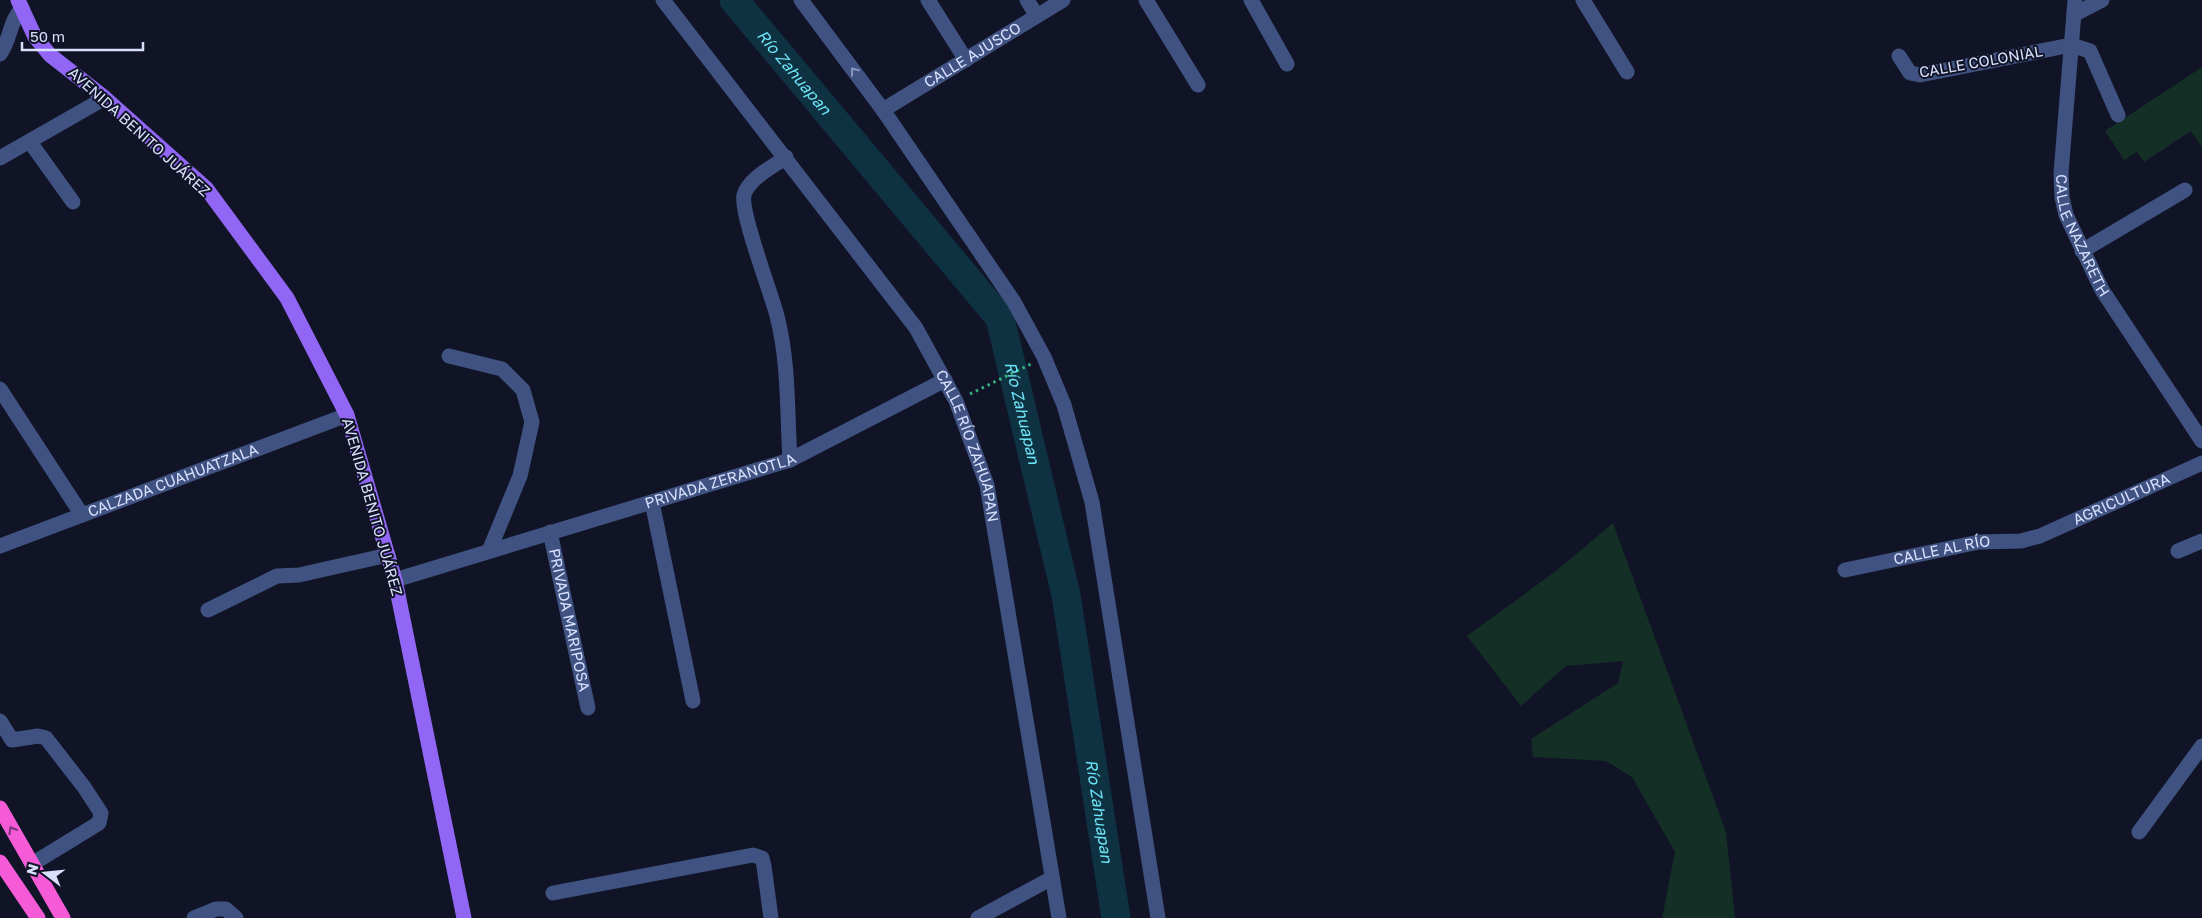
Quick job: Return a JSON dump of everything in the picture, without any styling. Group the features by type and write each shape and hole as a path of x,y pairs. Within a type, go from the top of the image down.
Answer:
{"highway":[{"path":"0,808 63,918"},
{"path":"0,862 38,918"}],"main road":[{"name":"AVENIDA BENITO JUÁREZ","path":"20,4 35,37 50,55 105,98 206,188 286,298 347,415 395,580 464,918"}],"street":[{"name":"CALLE RÍO ZAHUAPAN","path":"663,0 786,157 916,328 956,401 987,485 1059,918"},
{"path":"801,0 883,110 1014,302 1044,358 1064,405 1092,502 1158,918"},
{"path":"928,0 966,60"},
{"path":"1027,0 1037,16"},
{"name":"CALLE AJUSCO","path":"883,110 1063,0"},
{"path":"1146,0 1198,85"},
{"path":"1251,0 1287,64"},
{"path":"1583,0 1627,72"},
{"path":"2075,7 2102,0"},
{"path":"0,54 8,43 13,18 20,4"},
{"name":"CALLE NAZARETH","path":"2075,7 2061,173 2062,197 2066,215 2102,290 2202,441"},
{"path":"2071,46 2090,50 2118,115"},
{"name":"CALLE COLONIAL","path":"1898,56 1910,73 1920,75 2071,46"},
{"path":"0,158 105,98"},
{"path":"30,142 73,202"},
{"name":"PRIVADA ZERANOTLA","path":"395,580 790,460 783,351 777,316 746,216 744,195 753,180 786,157"},
{"path":"2082,251 2185,190"},
{"path":"449,356 502,369 524,390 532,422 520,476 489,551"},
{"path":"790,460 945,380"},
{"path":"0,389 82,515"},
{"name":"CALZADA CUAHUATZALA","path":"0,546 347,415"},
{"name":"AGRICULTURA","path":"2040,536 2202,463"},
{"path":"652,502 693,701"},
{"name":"PRIVADA MARIPOSA","path":"550,532 588,708"},
{"name":"CALLE AL RÍO","path":"1845,570 1979,542 2021,541 2040,536"},
{"path":"2178,551 2202,541"},
{"path":"208,610 277,576 299,575 388,555"},
{"path":"0,721 12,740 38,736 46,738 84,786 101,813 99,823 32,864"},
{"path":"2139,832 2202,746"},
{"path":"553,893 753,855 762,858 771,918"},
{"path":"978,918 1052,878"},
{"path":"194,918 216,909 226,909 236,918"}],"path":[{"path":"984,387 1024,367"}],"green space":[{"path":"2202,67 2202,147 2191,131 2144,162 2137,152 2124,160 2105,131"},
{"path":"1613,523 1726,832 1735,918 1662,918 1675,852 1632,777 1606,761 1533,757 1531,739 1618,683 1623,661 1566,666 1521,706 1467,636 1556,571"}],"waterway":[{"name":"Río Zahuapan","path":"734,0 1000,318 1066,595 1116,918"}]}
